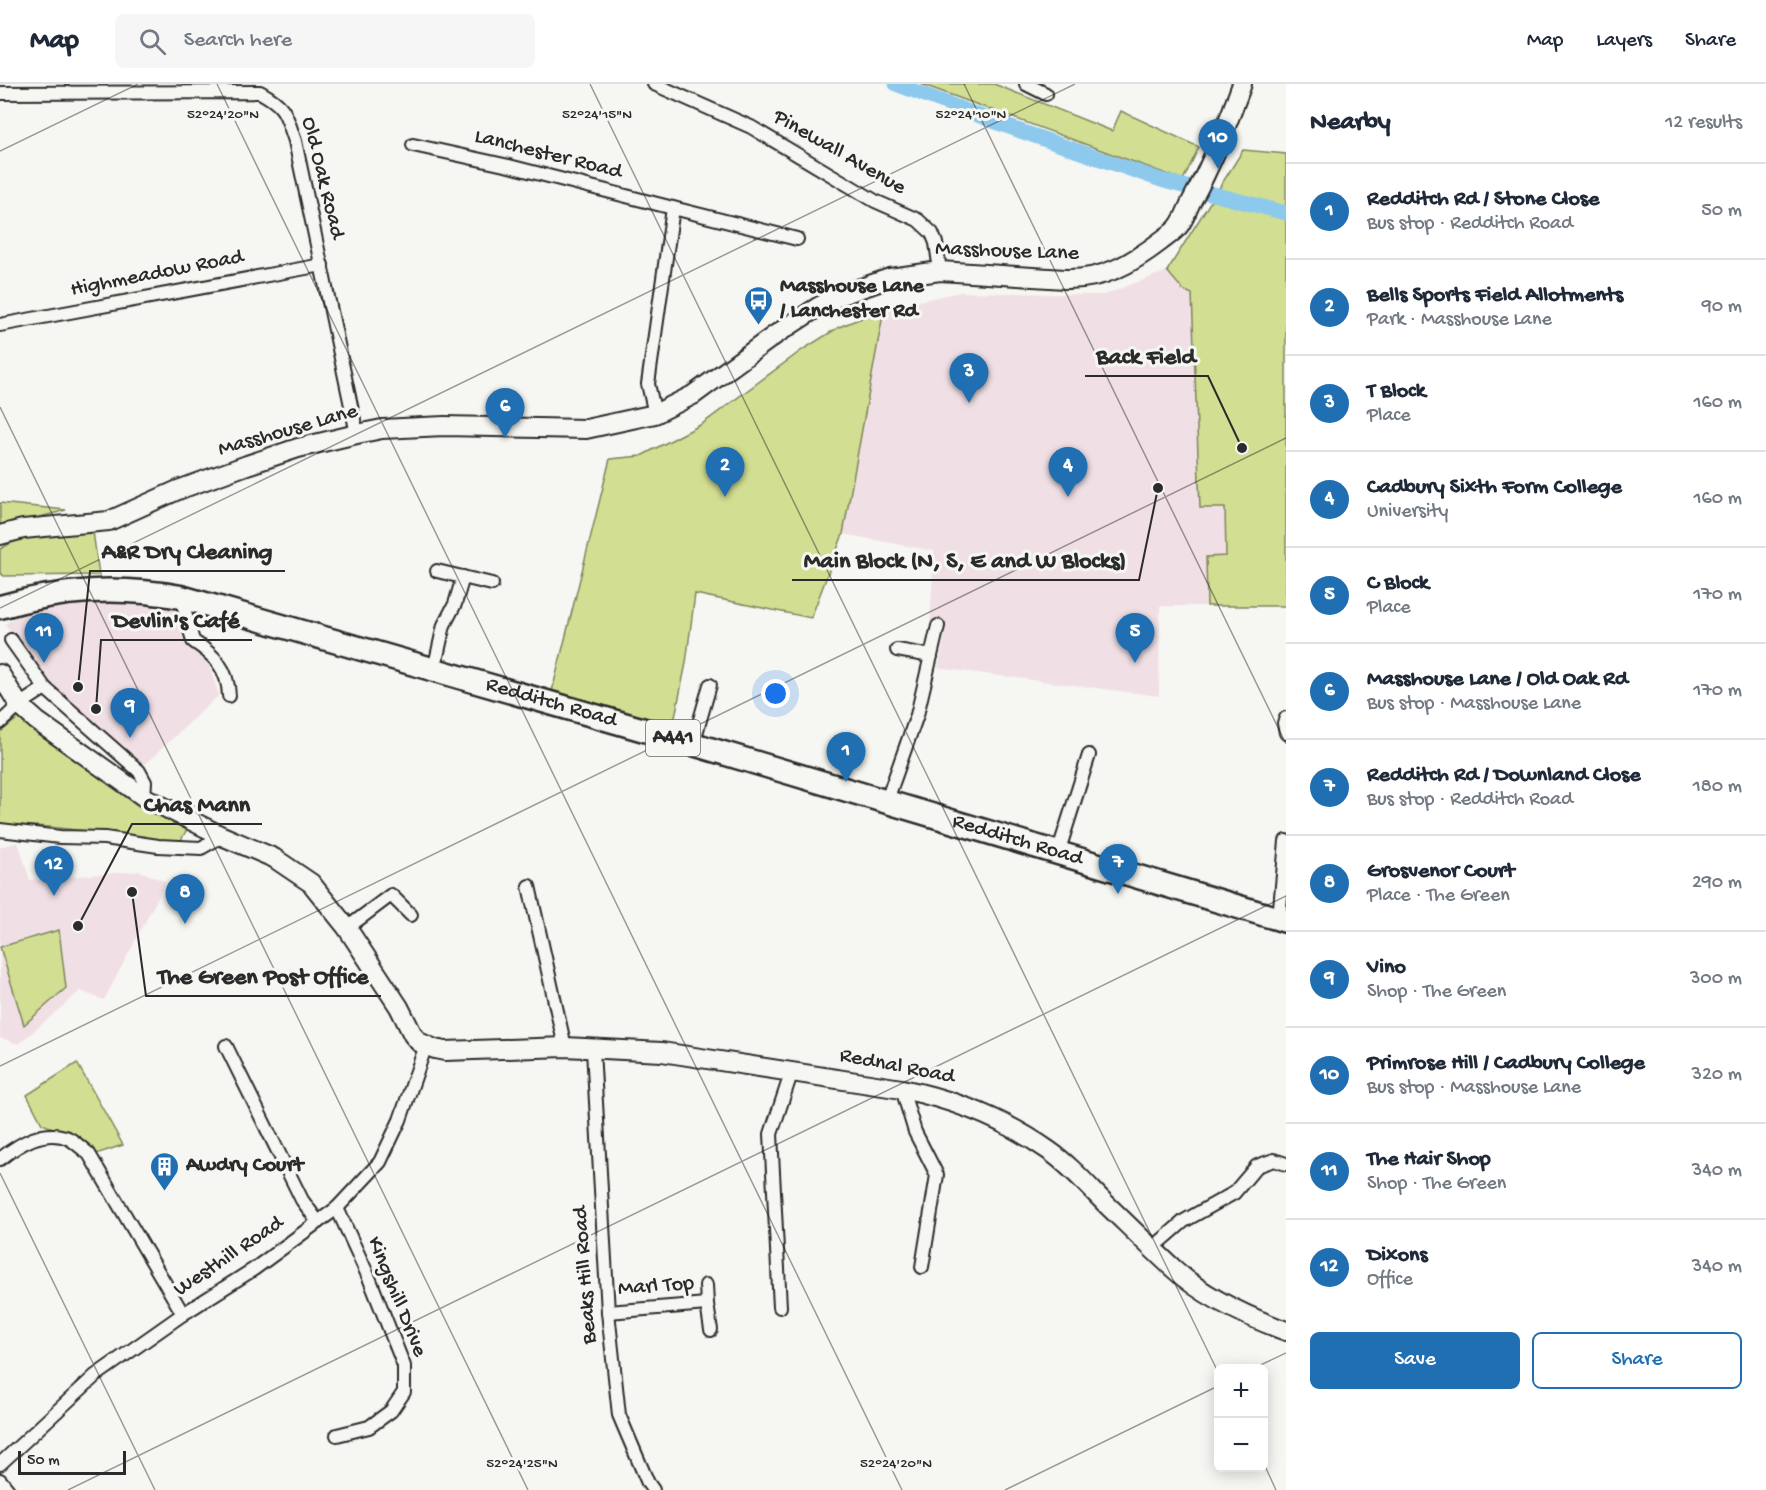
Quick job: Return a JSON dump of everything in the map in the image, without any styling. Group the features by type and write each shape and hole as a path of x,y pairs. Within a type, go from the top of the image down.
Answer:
{"highway":[{"name":"Redditch Road","path":"0,588 53,593 106,590 149,591 181,597 887,800 1283,920"},
{"name":"Redditch Road","path":"0,607 53,593"}],"street":[{"name":"Pinewall Avenue","path":"654,84 751,127 875,201 918,220 932,233 936,243 940,271"},
{"path":"1026,84 1046,94"},
{"name":"Masshouse Lane","path":"0,535 23,529 109,521 178,490 298,448 382,429 444,426 586,429 655,414 693,395 774,335 841,295 890,278 940,271 1085,280 1097,277 1144,254 1178,228 1224,135 1242,84"},
{"name":"Old Oak Road","path":"0,93 260,92 279,103 295,141 357,434"},
{"name":"Lanchester Road","path":"413,145 498,163 797,239"},
{"path":"655,414 648,384 673,208"},
{"name":"Highmeadow Road","path":"0,325 322,265"},
{"path":"437,571 492,584"},
{"path":"434,670 444,625 455,604 463,577"},
{"path":"181,597 193,641 212,654 218,662 223,670 229,696"},
{"path":"887,800 916,715 938,626"},
{"path":"11,640 45,688 139,771 145,782 144,797"},
{"path":"897,650 931,656"},
{"path":"0,674 19,705 58,738 144,797 222,836 274,858 299,874 321,894 347,928 399,1007 413,1035 426,1045"},
{"path":"693,744 710,685"},
{"path":"0,723 19,705 45,688"},
{"path":"1286,718 1284,723 1286,733"},
{"path":"1058,853 1089,755"},
{"path":"0,830 60,837 105,838 158,846 201,849 222,836"},
{"path":"1283,920 1286,841"},
{"path":"528,886 565,1047"},
{"path":"347,928 391,895 411,915"},
{"name":"Rednal Road","path":"426,1045 445,1051 565,1047 662,1052 902,1089 971,1107 1049,1150 1075,1172 1176,1271 1213,1296 1256,1320 1286,1330"},
{"name":"Westhill Road","path":"0,1464 95,1376 183,1314 254,1269 337,1208 380,1162 400,1120 426,1045"},
{"path":"226,1046 302,1200 318,1222"},
{"name":"Beaks Hill Road","path":"593,1050 608,1312 619,1415 653,1490"},
{"path":"780,1307 771,1134 792,1071"},
{"path":"902,1089 915,1132 937,1175 922,1267"},
{"path":"0,1159 22,1142 53,1134 70,1139 88,1154 183,1314"},
{"path":"1153,1248 1184,1221 1234,1193 1257,1166 1274,1160 1286,1164"},
{"name":"Kingshill Drive","path":"337,1208 370,1280 404,1366 404,1392 391,1411 369,1427 337,1435"},
{"path":"706,1285 711,1330"},
{"name":"Marl Top","path":"608,1312 707,1304"},
{"path":"0,1480 8,1490"}],"shaded area":[{"path":"1167,271 1183,290 1254,318 1286,606 1160,606 1159,696 938,668 946,629 930,626 934,551 843,534 884,309 960,292 1103,295"},
{"path":"129,601 175,603 189,645 206,657 219,695 143,766 43,679 5,624 28,609 59,603"},
{"path":"18,842 30,880 140,871 166,882 104,1000 80,991 19,1044 0,1038 0,847"}],"green space":[{"path":"921,84 994,84 1112,131 1121,111 1199,147 1183,180"},
{"path":"1243,150 1286,154 1286,606 1207,606 1206,557 1226,556 1225,508 1200,508 1192,294 1183,290 1167,271"},
{"path":"884,309 843,534 811,618 695,594 686,663 673,727 551,695 610,459 641,456 702,424 802,350 839,327"},
{"path":"0,503 66,510 0,528"},
{"path":"93,531 99,575 4,576 0,573 0,549 20,538"},
{"path":"20,717 50,742 165,819 187,829 180,842 50,827 0,824 0,732"},
{"path":"59,930 66,988 24,1025 0,947"},
{"path":"77,1063 123,1145 93,1155 78,1137 42,1124 27,1095"}],"waterway":[{"path":"896,84 1009,127 1164,181 1286,213"}],"place":[{"name":"Primrose Hill / Cadbury College","path":"1218,169"},
{"name":"Masshouse Lane / Lanchester Rd","path":"759,326"},
{"name":"T Block","path":"969,403"},
{"name":"Masshouse Lane / Old Oak Rd","path":"505,438"},
{"name":"Back Field","path":"1242,448"},
{"name":"Main Block (N, S, E and W Blocks)","path":"1158,488"},
{"name":"Bells Sports Field Allotments","path":"725,497"},
{"name":"Cadbury Sixth Form College","path":"1068,497"},
{"name":"The Hair Shop","path":"44,663"},
{"name":"C Block","path":"1135,663"},
{"name":"A&R Dry Cleaning","path":"78,687"},
{"name":"Devlin's Café","path":"96,709"},
{"name":"Vino","path":"130,738"},
{"name":"Redditch Rd / Stone Close","path":"846,782"},
{"name":"The Green Post Office","path":"132,892"},
{"name":"Redditch Rd / Downland Close","path":"1118,894"},
{"name":"Dixons","path":"54,896"},
{"name":"Grosvenor Court","path":"185,924"},
{"name":"Chas Mann","path":"78,926"},
{"name":"Awdry Court","path":"165,1192"}]}
